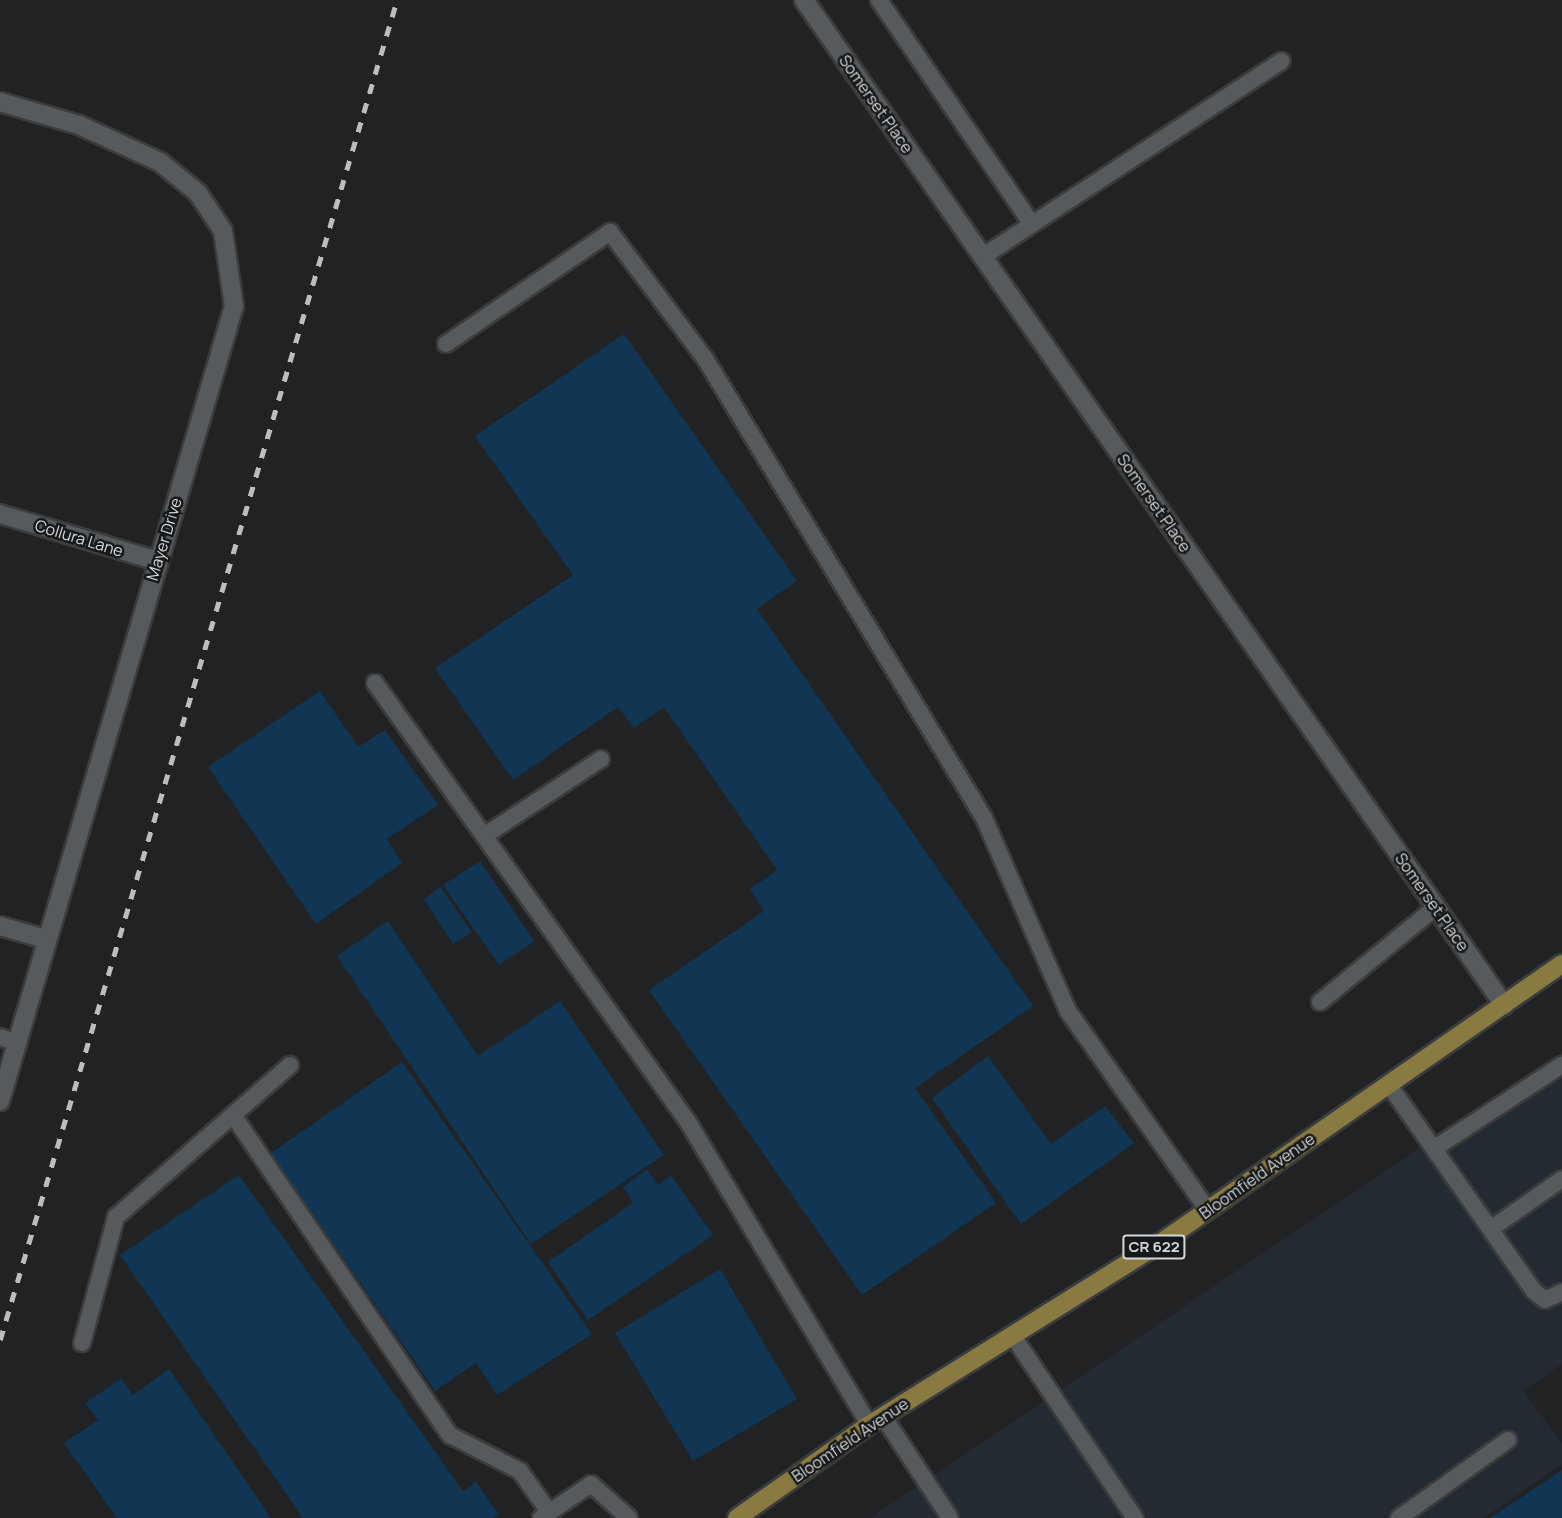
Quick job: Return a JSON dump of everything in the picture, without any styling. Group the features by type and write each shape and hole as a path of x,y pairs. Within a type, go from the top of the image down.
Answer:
{"main road":[{"name":"Bloomfield Avenue","path":"737,1518 876,1420 1013,1336 1208,1210 1560,968"}],"street":[{"name":"Somerset Place","path":"804,0 1504,1005"},
{"name":"Mayer Drive","path":"0,102 79,125 160,162 198,193 223,231 234,306 46,939 9,1040 0,1101"},
{"name":"Collura Lane","path":"0,514 158,561"},
{"path":"0,926 46,939"}],"lane":[{"path":"879,0 1032,224"},
{"path":"982,257 1281,61"},
{"path":"446,344 610,232 706,360 984,818 1068,1011 1208,1210"},
{"path":"375,683 688,1122 876,1420 950,1518"},
{"path":"484,836 601,759"},
{"path":"1320,1002 1436,907"},
{"path":"82,1342 116,1217 290,1065"},
{"path":"1435,1148 1562,1065"},
{"path":"1389,1085 1545,1300 1562,1292"},
{"path":"232,1115 450,1435 519,1471 545,1515 591,1484 629,1518"},
{"path":"1492,1228 1562,1179"},
{"path":"1013,1336 1135,1518"},
{"path":"1399,1518 1508,1440"}],"shaded area":[{"path":"1562,1052 1562,1364 1523,1391 1562,1443 1562,1464 1484,1518 870,1518"}],"building":[{"path":"624,334 797,581 757,609 1033,1006 915,1088 996,1203 862,1295 649,990 764,911 750,889 777,870 664,707 634,728 618,707 513,780 435,668 573,575 475,436"},
{"path":"320,691 358,747 385,730 438,805 387,839 402,863 316,924 208,767"},
{"path":"480,861 534,941 499,965 443,885"},
{"path":"440,887 472,932 453,944 424,899"},
{"path":"388,921 478,1056 560,1001 664,1155 531,1244 337,956"},
{"path":"988,1056 1051,1144 1105,1106 1134,1143 1021,1224 932,1098"},
{"path":"402,1062 592,1334 497,1395 476,1363 435,1391 271,1153"},
{"path":"647,1169 658,1185 671,1175 713,1235 588,1320 548,1262 633,1203 623,1187"},
{"path":"239,1175 463,1491 476,1482 499,1515 493,1518 303,1518 120,1255"},
{"path":"720,1269 797,1399 693,1461 615,1333"},
{"path":"169,1369 271,1518 117,1518 64,1443 98,1420 85,1403 121,1379 133,1395"},
{"path":"1562,1470 1562,1518 1490,1518"}],"railway":[{"path":"0,1340 397,0"}]}
